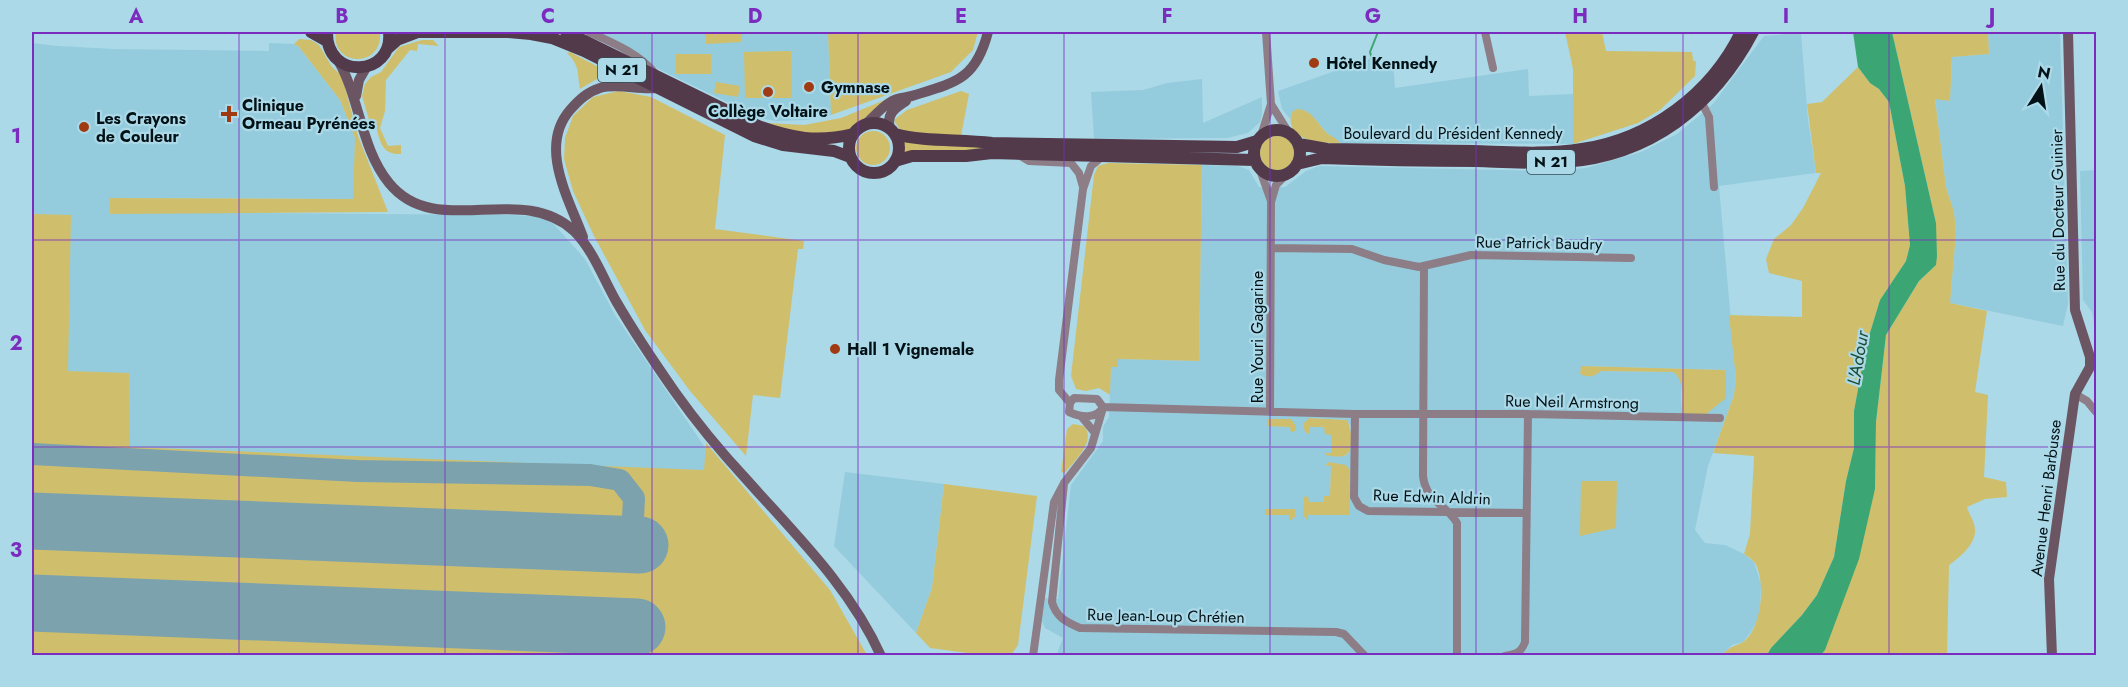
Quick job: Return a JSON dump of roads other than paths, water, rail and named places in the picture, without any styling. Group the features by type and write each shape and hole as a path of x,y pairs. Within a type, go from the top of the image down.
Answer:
{"main road":[{"path":"311,32 327,36 329,49 339,62 348,66 367,66 382,56 387,49 389,32"},
{"name":"N 21","path":"387,49 397,40 418,32 531,34 573,45 758,126 785,135 816,140 834,139 853,134"},
{"name":"N 21","path":"566,32 754,136 783,145 834,151 850,157"},
{"name":"Boulevard du Président Kennedy","path":"1299,144 1327,149 1543,152 1584,149 1607,144 1660,122 1688,100 1709,81 1741,32"},
{"name":"Boulevard du Président Kennedy","path":"1297,164 1322,159 1541,163 1587,159 1612,154 1651,139 1702,103 1719,85 1743,51 1753,32"},
{"path":"1258,165 1105,155 1018,154 912,156 895,161 885,170 869,172 855,164 850,157 849,141 858,128 867,123 881,124 910,138 962,139 992,143 1238,147 1274,130 1289,133 1299,144 1300,158 1297,164 1287,174 1269,175 1258,165 1254,154 1259,138"},
{"path":"892,131 899,145 895,161"}],"street":[{"path":"589,32 648,64 657,82 645,89 617,86 601,88 585,95 567,113 557,135 556,159 586,246 629,322 676,392 716,446 839,584 881,656"},
{"path":"867,123 889,103 958,79 970,71 981,53 988,32"},
{"path":"1259,138 1271,104 1266,32"},
{"path":"1485,32 1493,68"},
{"name":"Rue du Docteur Guinier","path":"2068,32 2075,310 2090,357 2090,368 2081,383"},
{"path":"339,62 349,78 380,169 388,183 409,200 435,210 526,209 542,212 553,216 574,232 586,246"},
{"path":"355,99 359,80 367,66"},
{"path":"892,131 889,121 893,109 911,97"},
{"path":"1702,103 1709,117 1714,187"},
{"path":"1271,104 1289,133"},
{"path":"1018,154 1029,161 1071,164 1079,173 1083,189"},
{"path":"1070,403 1059,390 1059,380 1083,189 1091,166 1105,155"},
{"name":"Rue Youri Gagarine","path":"1258,165 1271,202"},
{"name":"Rue Youri Gagarine","path":"1103,409 1270,412 1271,202 1276,185 1287,174"},
{"name":"Rue Patrick Baudry","path":"1271,248 1352,249 1384,260 1424,266 1441,260 1471,255 1631,258"},
{"path":"1424,266 1424,485 1427,493 1457,523 1457,656"},
{"name":"Avenue Henri Barbusse","path":"2052,656 2049,579 2075,394 2081,383"},
{"path":"2075,394 2087,400 2097,412"},
{"path":"1033,656 1053,502 1064,483 1091,448 1103,409 1100,401 1096,399 1074,398 1070,403 1069,412 1081,416 1098,414 1103,409"},
{"name":"Rue Neil Armstrong","path":"1270,412 1720,418"},
{"name":"Rue Edwin Aldrin","path":"1354,414 1354,496 1359,506 1368,511 1526,513"},
{"path":"1504,656 1518,653 1525,642 1528,414"},
{"path":"1081,416 1095,433"},
{"name":"Rue Jean-Loup Chrétien","path":"1064,483 1052,602 1057,614 1067,622 1080,628 1336,632 1344,634 1365,656"}],"waterway":[{"path":"1372,59 1370,52 1378,32"}],"place":[{"name":"Hôtel Kennedy","path":"1314,63"},
{"name":"Gymnase","path":"809,87"},
{"name":"Collège Voltaire","path":"768,92"},
{"name":"Clinique Ormeau Pyrénées","path":"229,114"},
{"name":"Les Crayons de Couleur","path":"84,127"},
{"name":"Hall 1 Vignemale","path":"835,349"}],"water label":[{"name":"L'Adour","path":"1858,358"}]}
